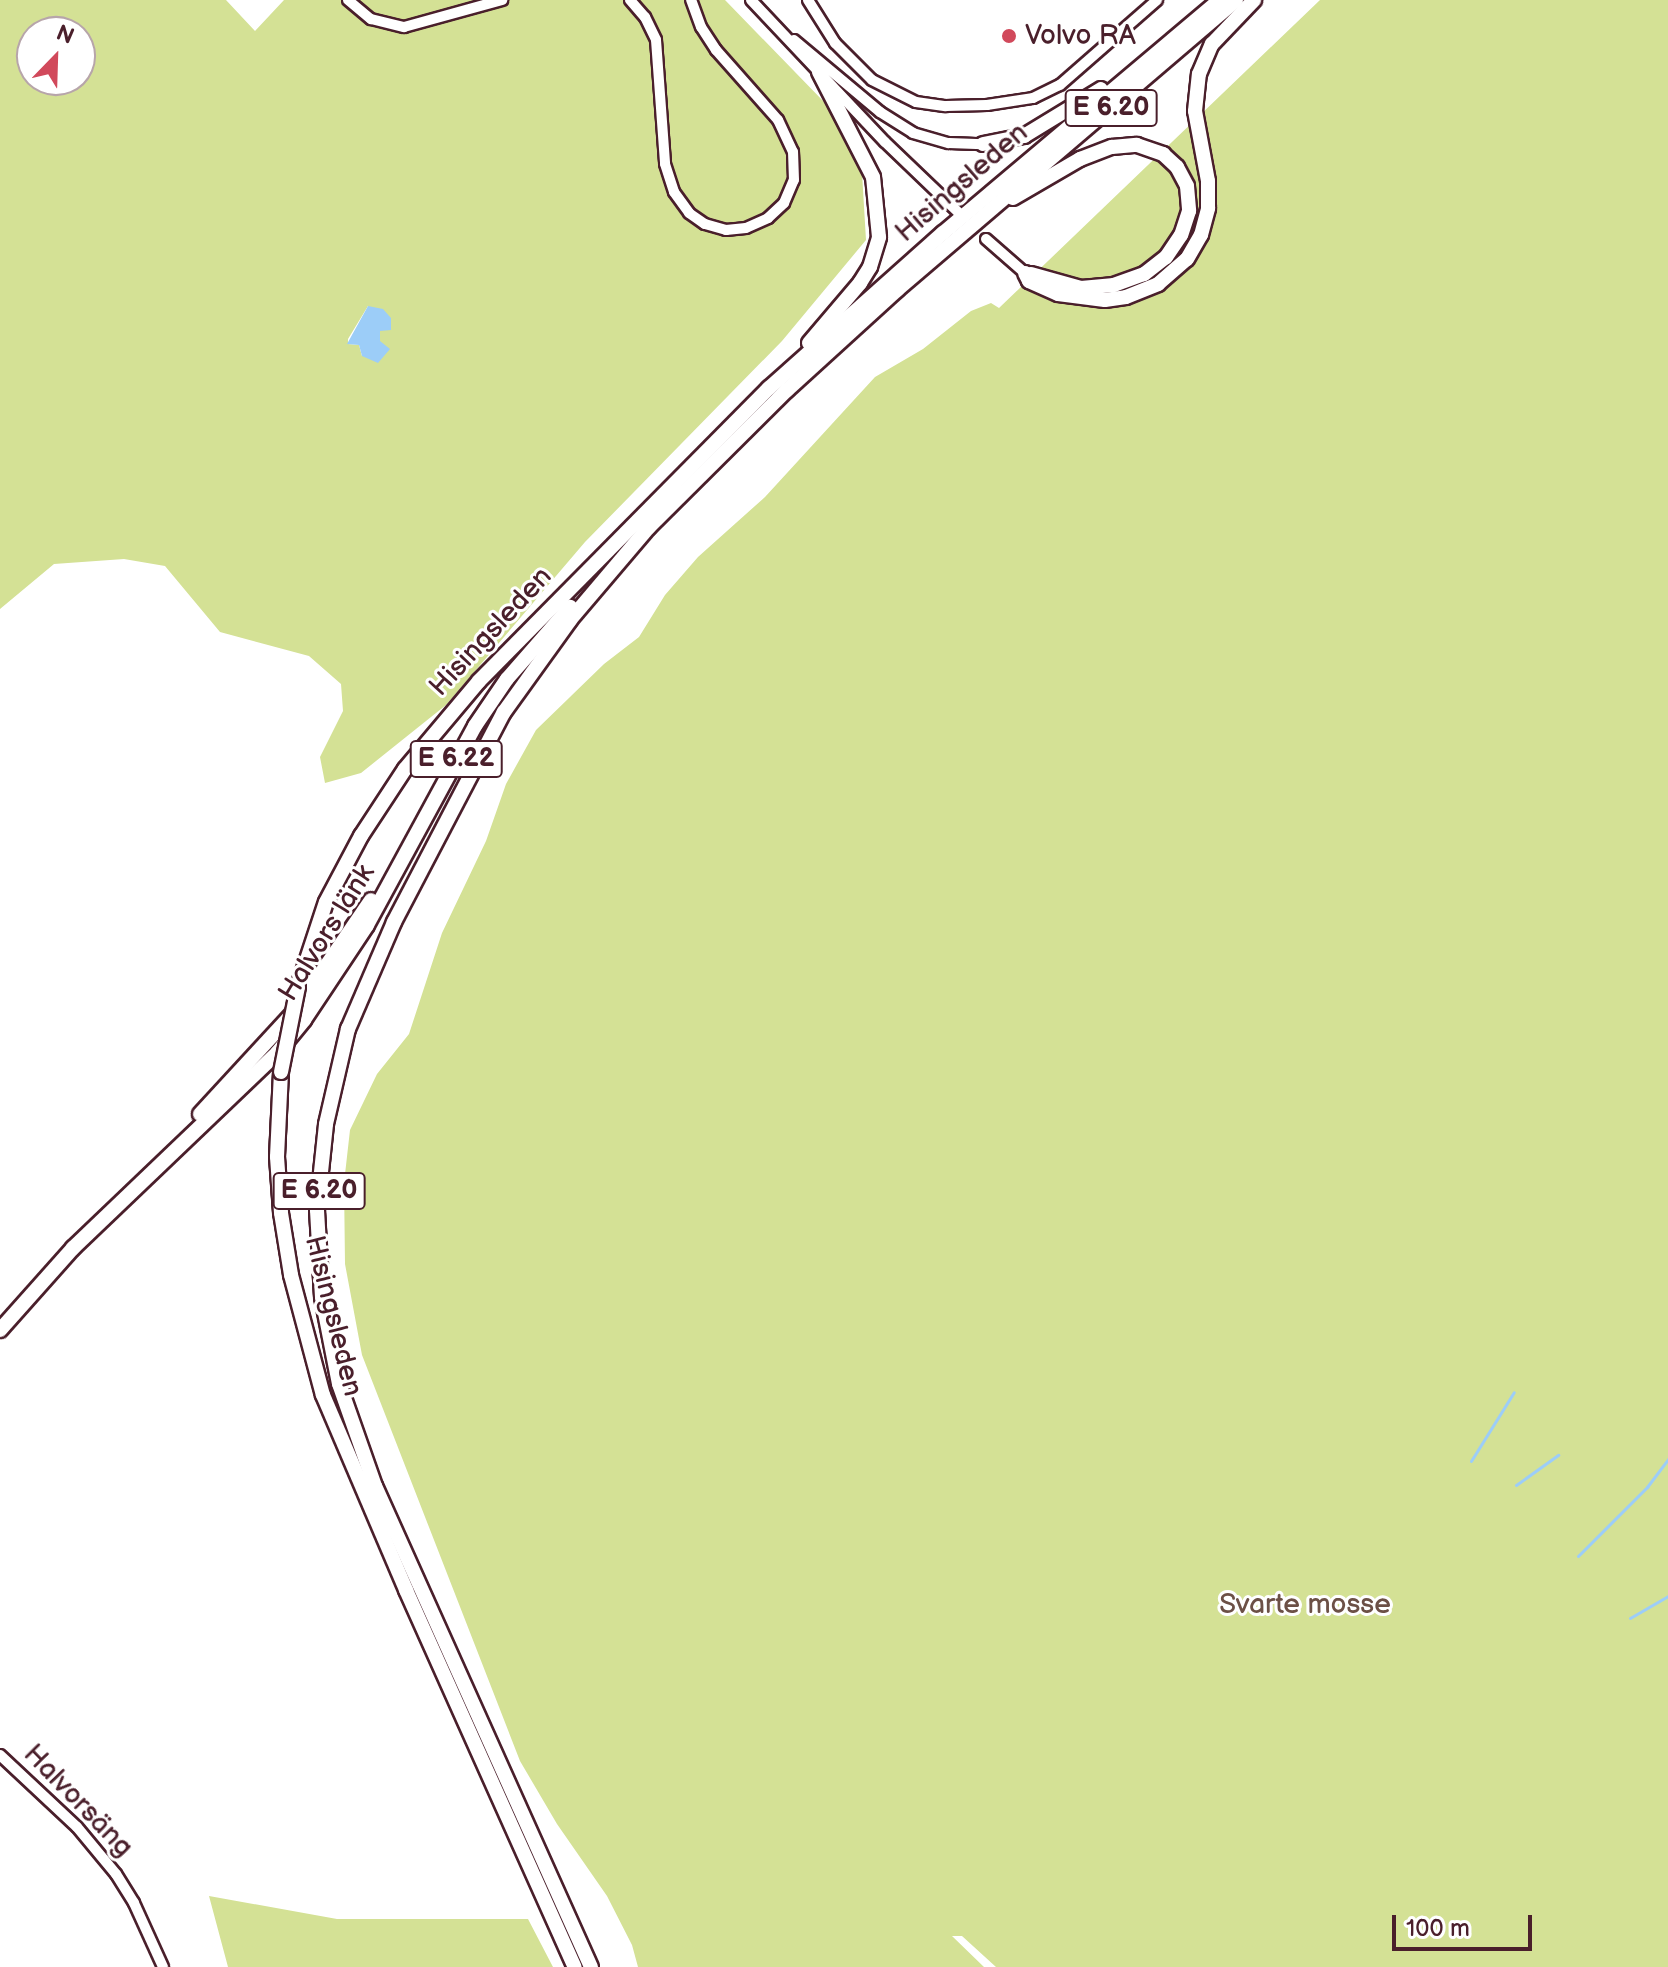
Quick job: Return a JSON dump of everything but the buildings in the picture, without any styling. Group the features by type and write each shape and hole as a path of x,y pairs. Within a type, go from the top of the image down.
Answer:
{"highway":[{"name":"Hisingsleden","path":"575,1967 406,1590 323,1395 291,1275 281,1213 277,1157 281,1072 298,987 326,902 377,809 443,722 569,586 790,372 943,233 1220,0"},
{"name":"Hisingsleden","path":"591,1967 465,1691 351,1422 326,1319 317,1210 332,1087 348,1029 376,959 504,712 570,620 649,527 787,390 984,214 1236,0"},
{"path":"1025,273 1029,281 1058,294 1105,300 1126,297 1158,284 1187,259 1201,235 1208,208 1208,181 1195,111 1199,74 1212,44 1254,0"},
{"name":"E 6.20","path":"983,144 1014,140 1047,124 1144,55 1160,50"},
{"path":"790,372 792,362 860,283 870,267 879,237 873,177 819,72"},
{"path":"984,214 1080,159 1112,147 1149,148 1163,154 1181,173 1188,193 1186,225 1166,257 1144,274 1114,285 1081,288 1025,273"},
{"name":"Halvors länk","path":"0,1330 93,1229 244,1085 304,1020 367,925 461,749 507,679 550,629 649,527"},
{"name":"Halvors länk","path":"0,1319 67,1245 240,1073 305,999 368,904 484,697 551,614 569,586"}],"street":[{"path":"348,0 371,19 404,27 502,0"},
{"path":"630,0 645,17 656,40 665,164 674,192 689,213 705,224 726,230 746,228 768,218 784,203 794,180 793,152 778,120 716,50 701,27 691,0"},
{"path":"751,0 958,212"},
{"path":"808,0 835,43 872,80 916,102 946,106 987,105 1033,98 1060,85 1157,0"},
{"path":"776,27 810,50 894,122 927,137 983,144"},
{"path":"986,239 1025,273"},
{"name":"Halvorsäng","path":"0,1755 77,1827 116,1874 134,1903 163,1967"}],"green space":[{"path":"0,0 226,0 255,31 284,0 725,0 860,139 866,240 782,341 585,542 446,705 361,773 325,783 320,757 343,711 341,684 309,656 220,632 165,566 124,559 54,564 0,609","holes":["368,306 380,331 380,341 362,356 359,345 348,344"]},
{"name":"Svarte mosse","path":"1320,0 1668,0 1668,1967 996,1967 962,1936 952,1936 984,1967 638,1967 632,1945 607,1896 557,1824 520,1761 362,1355 345,1264 344,1183 350,1130 377,1074 409,1034 442,933 486,841 506,784 536,730 604,664 639,637 665,595 698,557 765,497 875,377 923,349 971,311 991,303 999,308"},
{"path":"209,1896 337,1919 528,1919 553,1967 228,1967"}],"water":[{"path":"368,306 383,309 391,318 391,330 380,331 380,341 390,349 378,363 362,356 359,345 347,344"}],"waterway":[{"path":"1471,1461 1514,1392"},
{"path":"1516,1485 1558,1455"},
{"path":"1578,1556 1647,1487 1668,1459"},
{"path":"1630,1618 1668,1596"}],"place":[{"name":"Volvo RA","path":"1009,36"}]}
